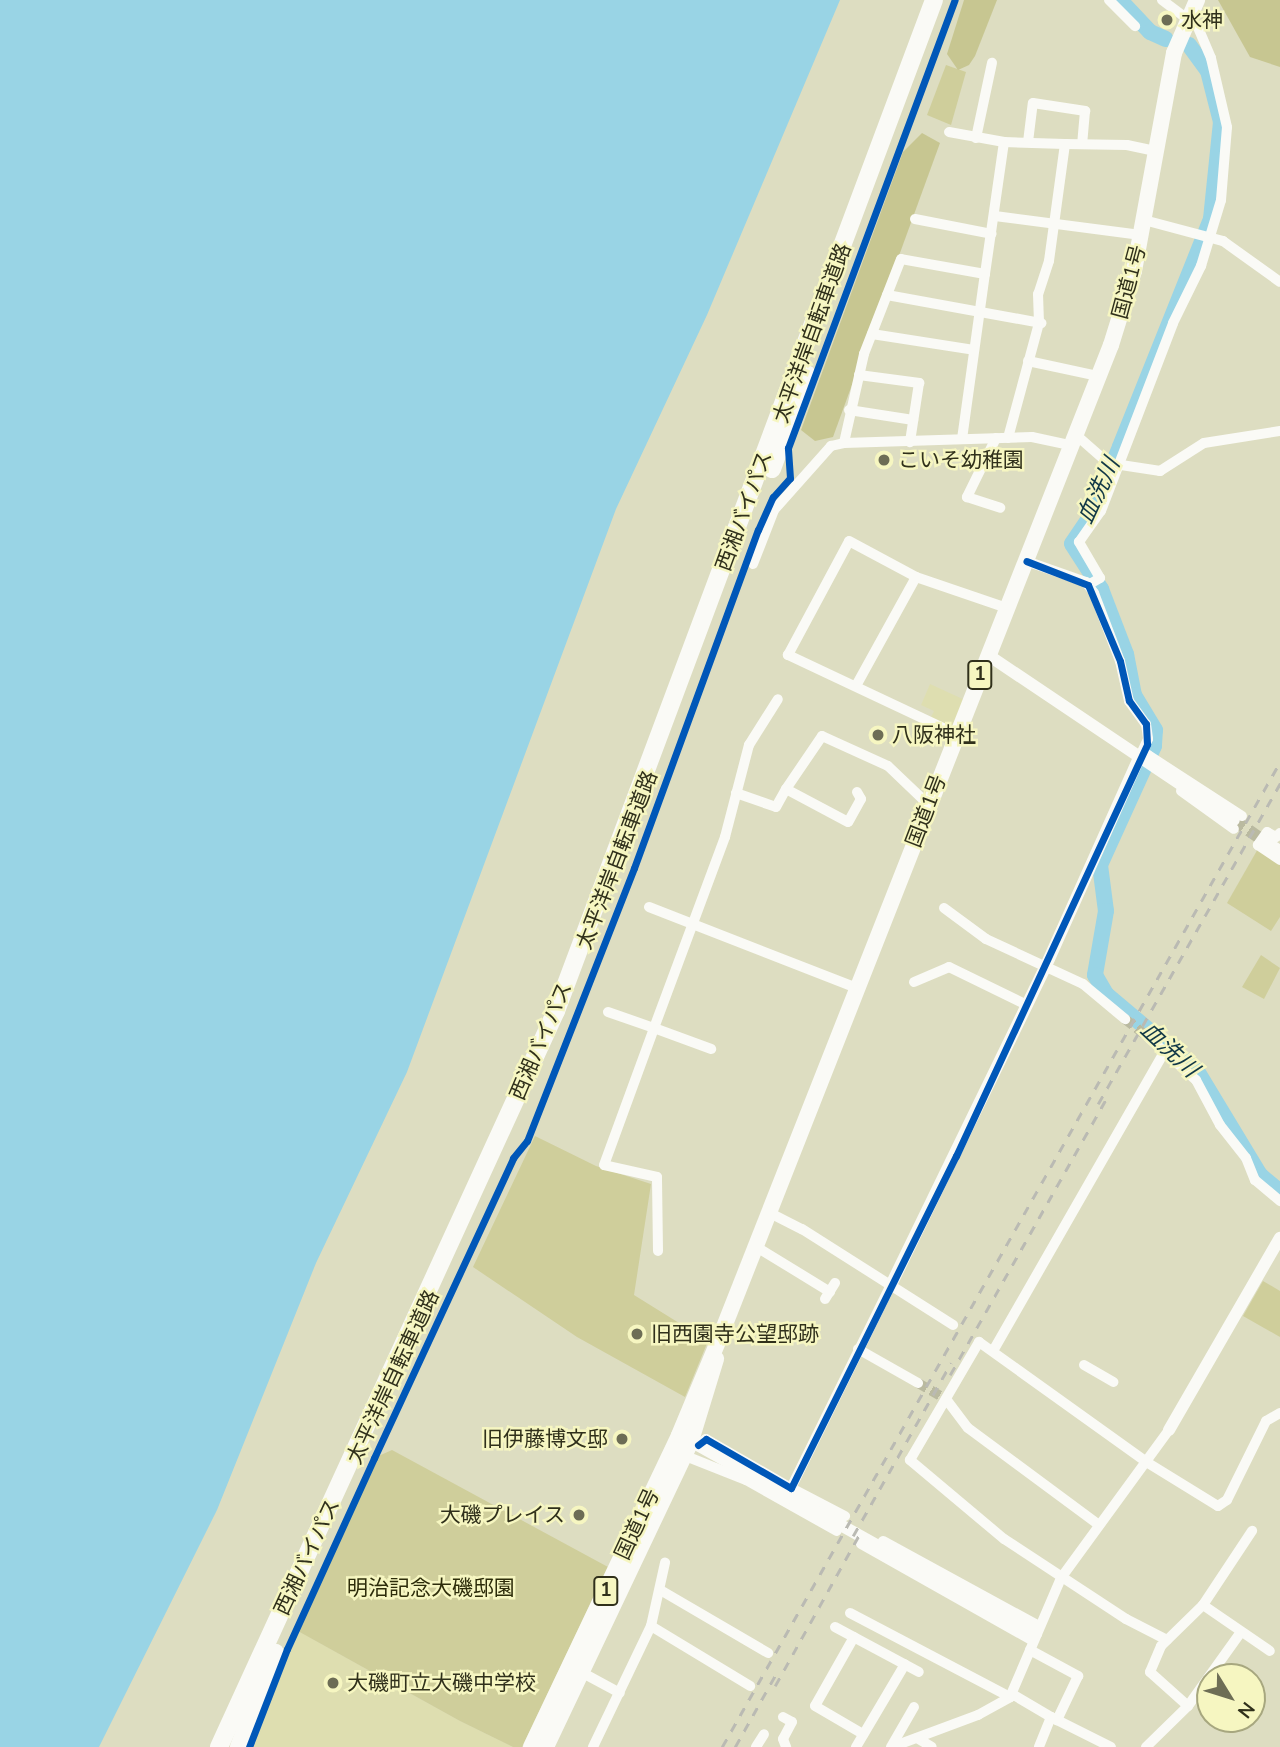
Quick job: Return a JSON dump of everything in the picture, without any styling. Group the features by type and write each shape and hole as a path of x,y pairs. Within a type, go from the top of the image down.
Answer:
{"highway":[{"name":"西湘バイパス","path":"219,1747 556,1011 934,0"},
{"name":"西湘バイパス","path":"231,1747 566,1015 946,0"},
{"name":"国道1号","path":"546,1747 688,1444 711,1384 720,1337 1125,305 1143,227 1174,53 1197,0"},
{"name":"国道1号","path":"531,1747 688,1444"},
{"path":"239,1747 275,1653"}],"street":[{"path":"1109,0 1135,26"},
{"path":"791,1488 1146,760 1146,724 1129,701 1120,661 1079,542 1101,511 1114,465 1221,200 1227,127 1208,48 1188,17 1162,0"},
{"path":"976,138 992,63"},
{"path":"1028,142 1033,103 1084,111 1082,144"},
{"path":"949,132 1004,142 1082,144 1156,151"},
{"path":"962,439 1004,142"},
{"path":"1008,438 1040,323 1038,294 1049,261 1065,144"},
{"path":"995,216 1143,227 1208,237 1235,247 1280,282"},
{"path":"915,219 992,234"},
{"path":"844,443 849,410 859,375 901,260 985,274"},
{"path":"887,295 1040,323"},
{"path":"872,334 974,350"},
{"path":"1028,361 1098,376"},
{"path":"859,375 919,383 910,442"},
{"path":"849,410 913,420"},
{"path":"753,564 774,510 831,446 844,443 996,438 1073,440 1114,465 1160,471 1203,443 1280,431"},
{"path":"996,438 963,499 999,508"},
{"path":"956,734 857,684 788,654 849,541 916,577 1007,608"},
{"path":"1026,561 1092,583"},
{"path":"857,684 916,577"},
{"path":"988,655 1237,822"},
{"path":"658,1251 657,1177 604,1165 725,837 749,745 778,699"},
{"path":"736,793 776,807 822,736 888,766 929,805"},
{"path":"786,789 848,822 860,799 857,792"},
{"path":"1280,851 1275,838 1267,832 1258,845 1280,860"},
{"path":"649,908 857,988"},
{"path":"944,908 986,939 1092,992 1125,1022 1133,1010"},
{"path":"914,982 949,967 1027,1005"},
{"path":"608,1012 710,1049"},
{"path":"1149,1038 1195,1080 1246,1158 1255,1180 1280,1201"},
{"path":"993,1351 1165,1051"},
{"path":"768,1212 802,1228 953,1325"},
{"path":"891,1747 997,1707 1011,1696 1062,1578 1098,1525 1148,1463 1280,1238"},
{"path":"755,1246 830,1291"},
{"path":"1167,1640 1062,1578 1004,1539 910,1460 979,1342 1148,1463 1220,1506 1266,1421 1280,1413"},
{"path":"858,1349 918,1383"},
{"path":"1084,1365 1114,1382"},
{"path":"946,1399 968,1429 1098,1525"},
{"path":"688,1444 706,1439 845,1516"},
{"path":"688,1444 797,1500 941,1580 1035,1638"},
{"path":"688,1444 836,1531"},
{"path":"1188,1706 1150,1675 1167,1640 1203,1605 1252,1531"},
{"path":"883,1541 1035,1638 1078,1676 1039,1747"},
{"path":"861,1544 1035,1638"},
{"path":"885,1558 896,1548"},
{"path":"593,1747 650,1626 662,1591 665,1563"},
{"path":"662,1591 768,1653"},
{"path":"1203,1605 1270,1651"},
{"path":"850,1613 1111,1747"},
{"path":"650,1626 750,1686"},
{"path":"835,1627 919,1672"},
{"path":"1146,1747 1188,1706 1241,1632"},
{"path":"854,1637 815,1706 863,1734"},
{"path":"856,1747 905,1664"},
{"path":"581,1672 620,1693"},
{"path":"891,1747 914,1707"},
{"path":"786,1747 783,1739 790,1721"},
{"path":"756,1747 764,1734"},
{"path":"918,1738 932,1747"}],"shaded area":[{"path":"964,0 997,0 975,56 969,65 958,70 947,54"},
{"path":"1218,0 1280,0 1280,67 1250,57"},
{"path":"922,133 940,143 833,437 815,441 801,430 903,152"},
{"path":"930,684 967,701 955,731 930,719 934,711 921,705"},
{"name":"大磯町立大磯中学校","path":"296,1630 460,1721 513,1747 254,1747"}],"green space":[{"path":"946,65 966,72 951,125 927,115"},
{"path":"1259,847 1280,862 1280,917 1271,931 1227,903"},
{"path":"1261,955 1280,968 1264,999 1242,987"},
{"path":"535,1136 596,1166 651,1184 634,1295 708,1341 685,1397 577,1337 473,1267"},
{"path":"1263,1281 1280,1291 1280,1337 1243,1316"},
{"name":"明治記念大磯邸園","path":"392,1450 608,1567 522,1747 513,1747 460,1721 296,1630 374,1458"}],"water":[{"path":"0,0 840,0 707,315 616,509 407,1072 316,1263 217,1510 99,1747 0,1747"}],"waterway":[{"name":"血洗川","path":"1120,0 1150,32 1166,39"},
{"name":"血洗川","path":"1189,45 1208,71 1221,122 1211,219 1120,447 1090,517 1072,544 1101,589 1126,654 1134,695 1155,730 1154,746 1100,865 1106,911 1095,975 1106,994 1197,1071 1260,1175 1280,1192"}],"tunnel":[{"path":"1234,820 1264,841"},
{"path":"1125,1019 1149,1038"},
{"path":"918,1383 946,1399"}],"railway":[{"path":"722,1747 1280,762"},
{"path":"1098,1104 1280,783"},
{"path":"950,1375 1107,1098"},
{"path":"853,1536 951,1363"},
{"path":"775,1686 862,1530"},
{"path":"735,1747 776,1674"}],"cycle path":[{"name":"太平洋岸自転車道路","path":"249,1747 287,1649 374,1458 513,1158 527,1141 634,868 758,530 773,497 790,478 788,448 955,0"},
{"path":"698,1445 706,1439 791,1488 956,1156 1147,744 1146,724 1129,701 1120,661 1088,585 1026,561"}],"place":[{"name":"水神","path":"1167,20"},
{"name":"こいそ幼稚園","path":"884,460"},
{"name":"八阪神社","path":"878,735"},
{"name":"旧西園寺公望邸跡","path":"637,1334"},
{"name":"旧伊藤博文邸","path":"622,1439"},
{"name":"大磯プレイス","path":"579,1515"},
{"name":"大磯町立大磯中学校","path":"333,1683"}]}
